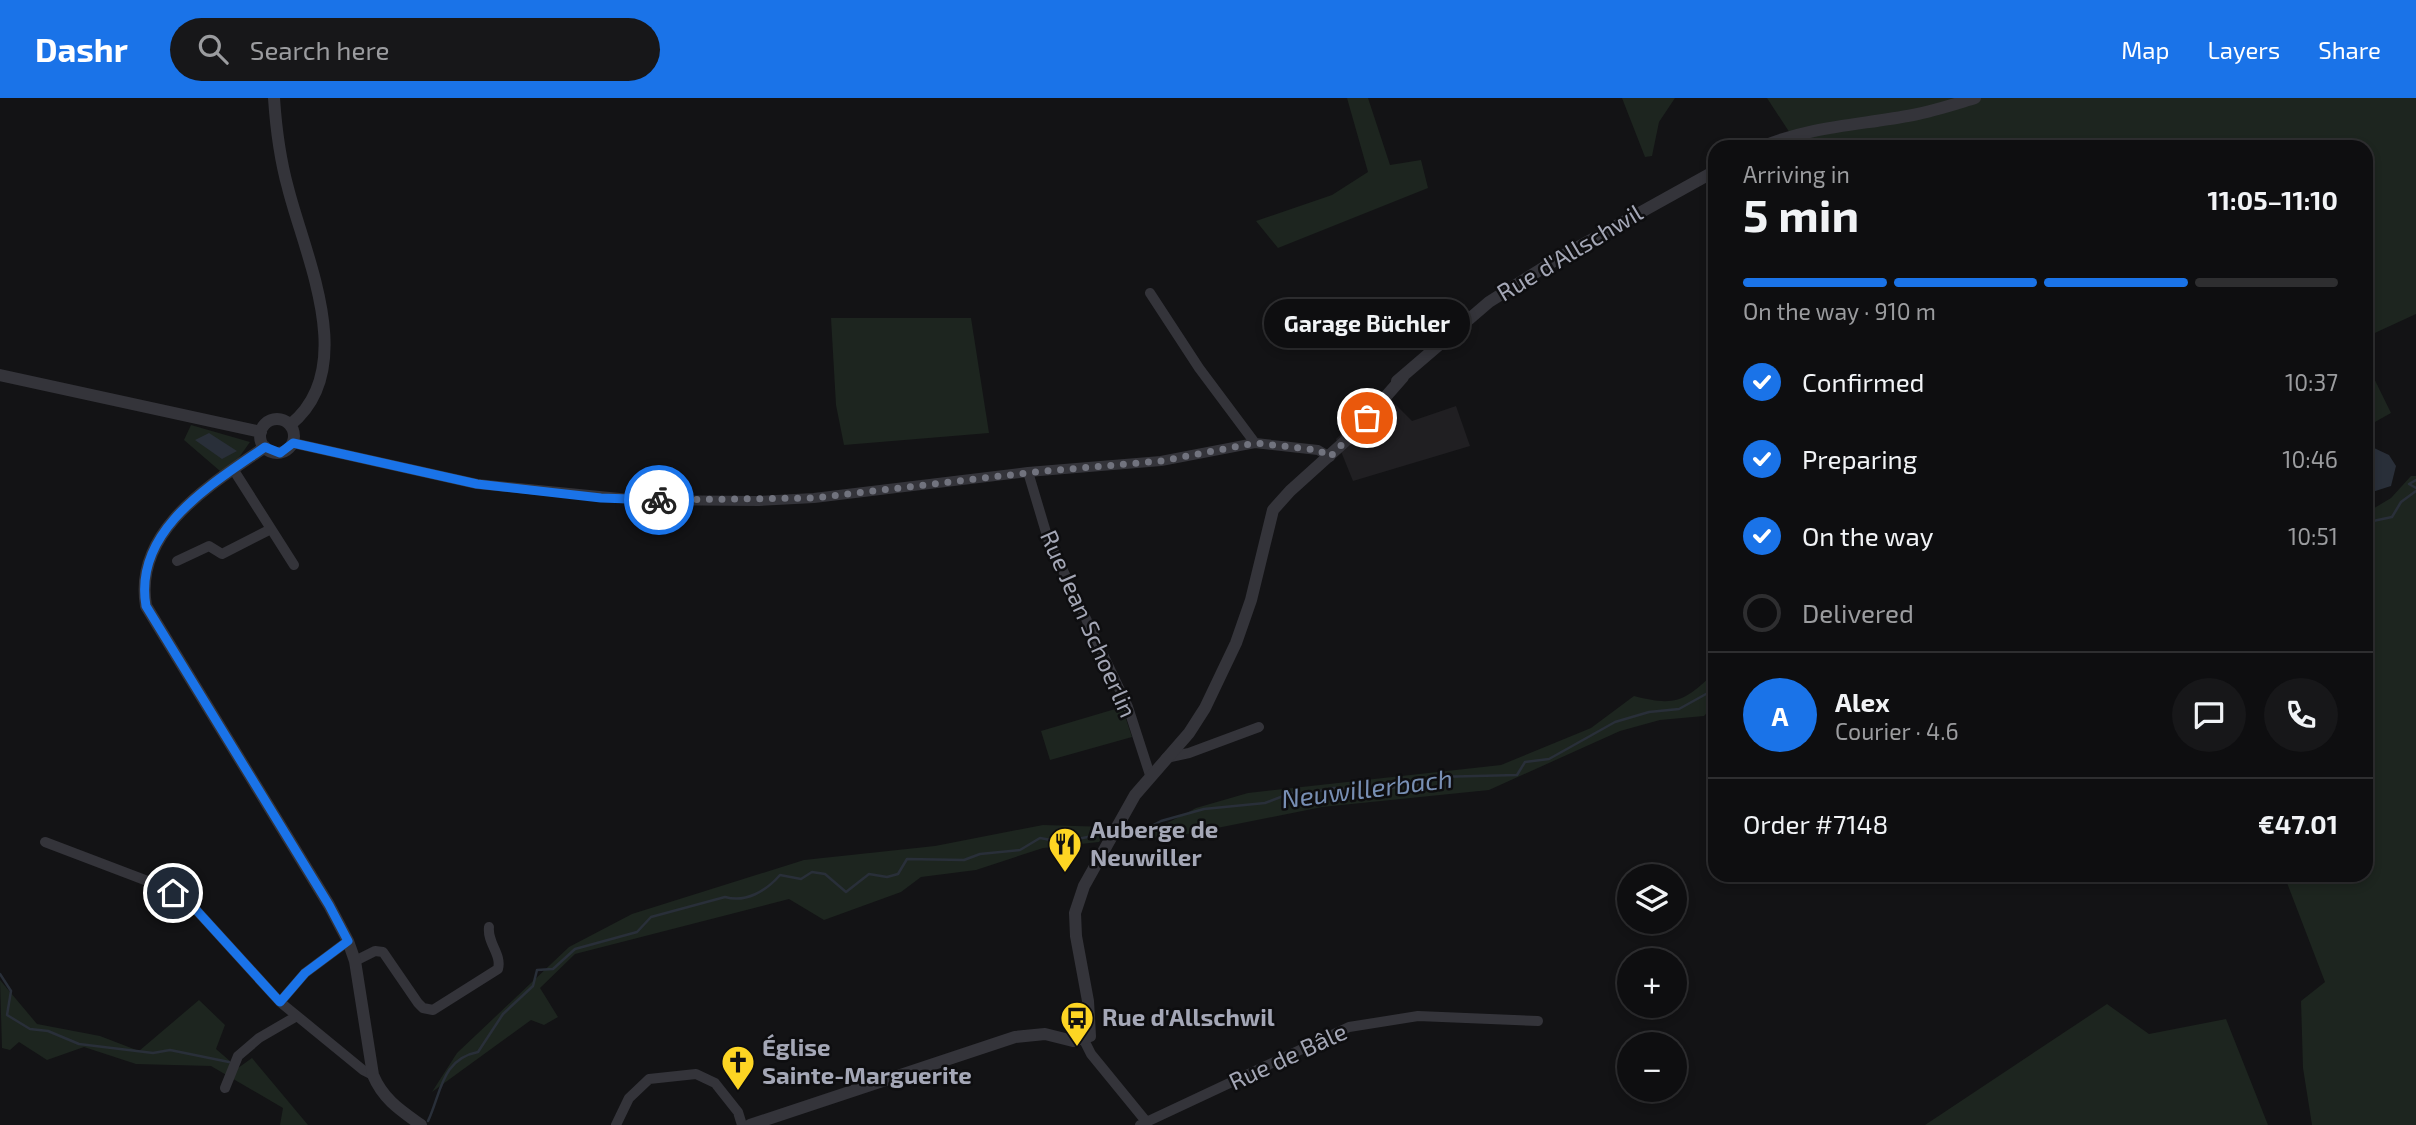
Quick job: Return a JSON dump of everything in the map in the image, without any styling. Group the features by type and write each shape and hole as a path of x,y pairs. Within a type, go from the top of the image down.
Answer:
{"street":[{"path":"274,98 288,187 320,298 324,332 319,382 301,416 290,425"},
{"path":"1778,140 1824,127 1913,115 1975,98"},
{"name":"Rue d'Allschwil","path":"1084,1040 1090,1036 1092,1026 1076,936 1077,900 1135,795 1205,708 1236,643 1251,600 1273,510 1290,491 1330,457 1403,377 1489,303 1658,200 1708,175"},
{"path":"1150,293 1199,368 1255,443"},
{"path":"0,375 261,432"},
{"path":"276,419 290,425 294,434 293,443 280,453 265,447 261,432 267,423 276,419"},
{"path":"293,443 477,484 601,498 759,501 814,498 1028,472 1161,461 1255,443 1318,450 1330,457"},
{"path":"265,447 187,503 165,531 146,576 146,606 329,905 355,961 373,1075 380,1091 393,1106 421,1125"},
{"path":"233,469 293,565"},
{"name":"Rue Jean Schoerlin","path":"1028,472 1048,539 1128,707 1150,775"},
{"path":"177,561 209,546 222,554 269,530"},
{"path":"1166,758 1189,753 1259,727"},
{"path":"45,842 158,885 188,901 280,1002 373,1075"},
{"path":"355,961 375,951 383,952 418,1003 423,1008 433,1010 498,969 500,963 488,933 489,927"},
{"path":"280,1002 305,973 348,941"},
{"path":"225,1088 238,1056 259,1038 297,1016"},
{"name":"Rue de Bâle","path":"1084,1040 1091,1054 1146,1124 1349,1027 1428,1016 1538,1021"},
{"path":"750,1125 1015,1037 1045,1034 1073,1041 1084,1040"},
{"path":"616,1125 629,1098 649,1079 696,1074 715,1083 738,1112 742,1125"}],"shaded area":[{"path":"1347,98 1368,98 1390,165 1421,160 1428,188 1278,248 1256,221 1332,195 1368,172"},
{"path":"1622,98 1675,98 1659,122 1652,156 1645,157"},
{"path":"1767,98 2416,98 2416,314 2373,334 2373,140 1794,140"},
{"path":"831,318 971,318 989,433 844,445 836,405"},
{"path":"2373,376 2391,413 2373,423"},
{"path":"1384,393 1412,421 1456,406 1470,446 1353,481 1336,439"},
{"path":"191,425 250,442 235,463 220,471 184,440"},
{"path":"209,433 237,451 222,459 195,440"},
{"path":"2373,449 2389,455 2396,466 2391,486 2373,492"},
{"path":"2411,476 2416,476 2416,1125 2312,1125 2303,1068 2301,1001 2325,982 2287,882 2373,882 2373,509 2391,498"},
{"path":"1708,679 1708,712 1704,716 1660,720 1620,731 1489,790 1322,807 1157,840 1152,831 1196,808 1248,793 1501,765 1591,728 1634,696 1670,701 1696,690"},
{"path":"1122,707 1132,737 1050,760 1041,731"},
{"path":"1043,825 1108,827 1099,842 1043,848 976,870 921,877 901,892 824,920 789,899 575,954 540,988 558,1017 544,1025 531,1020 432,1092 457,1053 569,947 632,914 804,860 935,846"},
{"path":"0,980 37,1024 100,1036 139,1051 199,1000 225,1025 216,1049 238,1068 252,1058 308,1125 280,1125 283,1108 211,1066 136,1064 84,1047 47,1060 19,1042 10,1050 2,1048"},
{"path":"2107,1004 2149,1034 2226,1019 2268,1125 1925,1125"}],"waterway":[{"path":"2416,480 2409,484 2416,488"},
{"path":"2373,521 2392,517 2401,502 2416,491"},
{"name":"Neuwillerbach","path":"1125,833 1140,832 1161,821 1204,809 1265,803 1291,793 1305,794 1334,788 1381,792 1404,784 1424,784 1435,777 1517,775 1525,762 1549,759 1615,722 1649,712 1679,709 1708,693"},
{"name":"Neuwillerbach","path":"428,1121 449,1070 456,1062 478,1052 503,1014 533,986 537,970 553,969 575,949 637,932 651,917 725,897 748,897 762,891 780,875 801,879 812,872 825,874 846,892 869,874 887,877 898,874 907,859 964,860 980,854 1020,850 1040,838 1062,842 1103,834"},
{"path":"0,974 11,991 7,1015 30,1029 48,1031 79,1044 153,1053 170,1050 229,1062"}],"way so far":[{"path":"659,500 759,501 814,498 1035,472 1161,461 1233,444 1255,443 1318,450 1330,457 1367,418"}],"place":[{"name":"Garage Büchler","path":"1367,418"},
{"name":"Auberge de Neuwiller","path":"1065,874"},
{"name":"Rue d'Allschwil","path":"1077,1048"},
{"name":"Église Sainte-Marguerite","path":"738,1092"}],"route":[{"path":"173,893 188,901 280,1002 305,973 348,941 329,905 168,648 146,606 146,576 155,551 165,531 187,503 265,447 274,453 280,453 293,443 477,484 601,498 659,500"}]}
